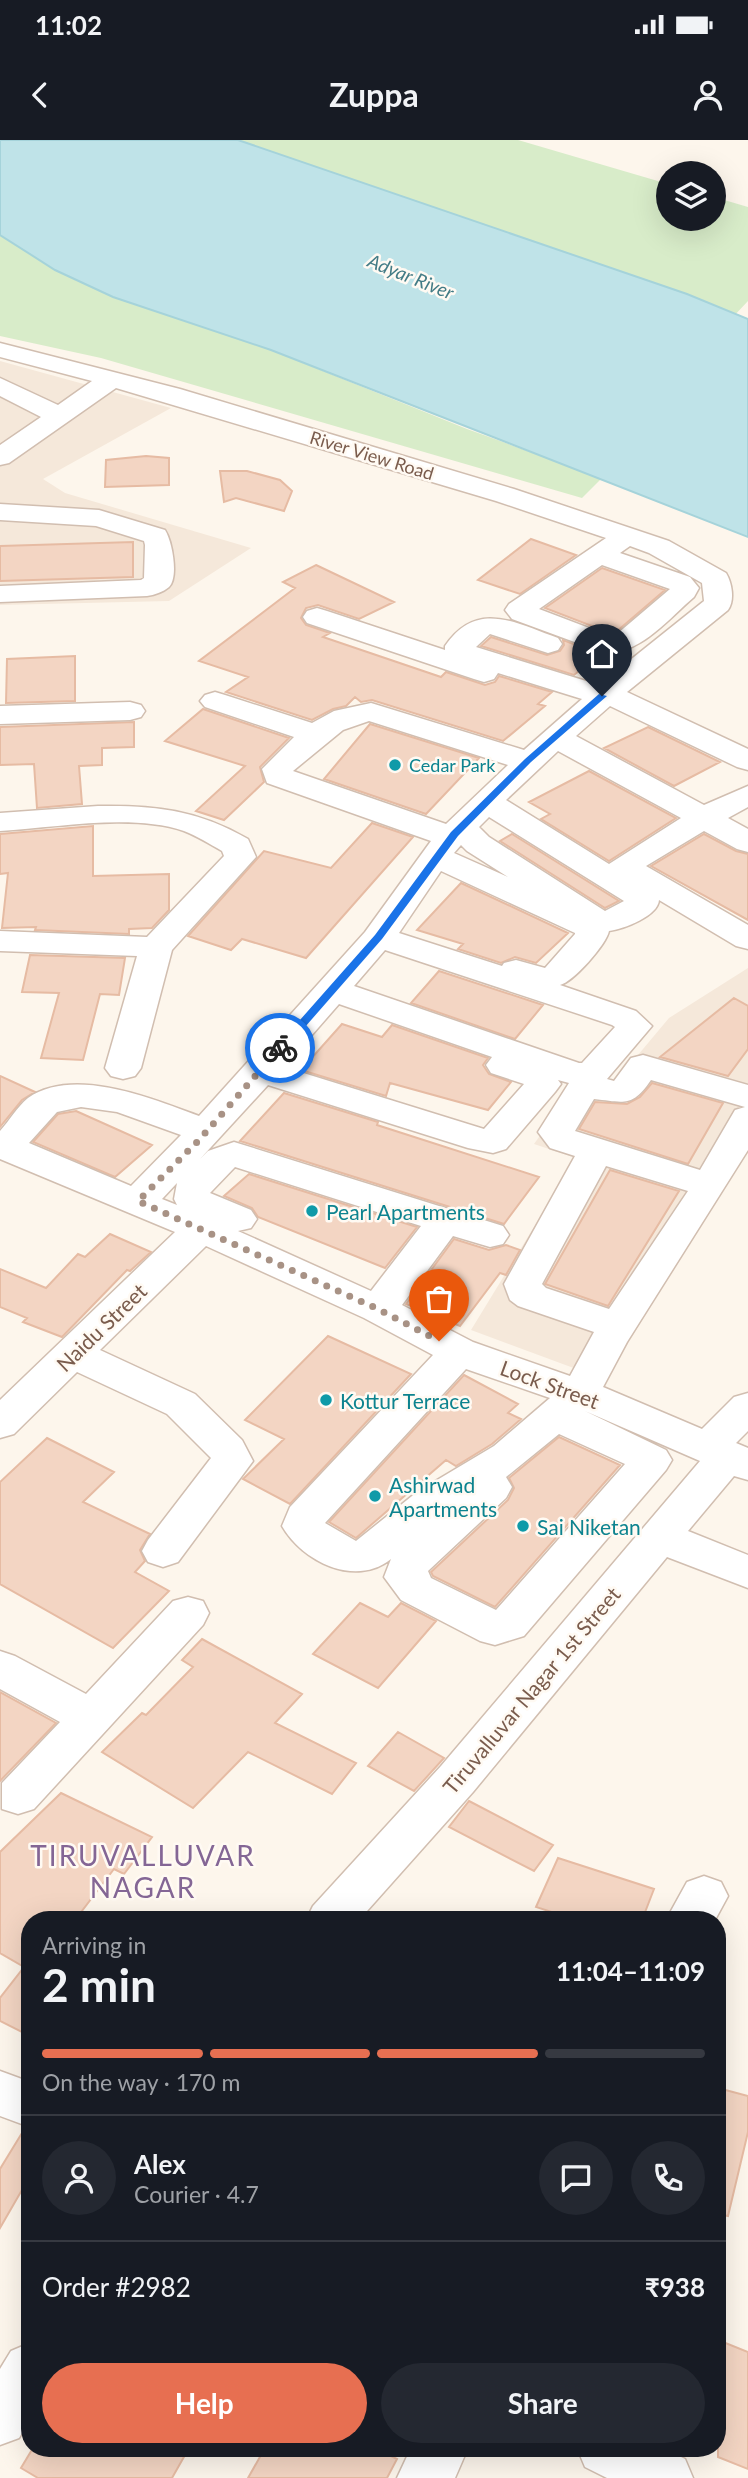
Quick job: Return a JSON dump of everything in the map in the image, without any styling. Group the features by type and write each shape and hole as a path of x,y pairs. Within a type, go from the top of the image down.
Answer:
{"street":[{"name":"River View Road","path":"0,351 171,394 505,495 659,547 716,579 728,605"},
{"path":"0,457 111,379"},
{"path":"0,386 59,416"},
{"path":"0,512 99,519 155,536 159,545 158,582 147,588 0,594"},
{"path":"599,555 680,583 685,588 684,591 618,644 609,645 522,614 519,610 599,555 627,536"},
{"path":"138,1201 206,1132 382,933 451,839 492,797 528,761 610,690 728,605"},
{"path":"317,617 610,690 748,761"},
{"path":"610,690 644,687 748,741"},
{"path":"215,701 317,735"},
{"path":"0,715 130,711"},
{"path":"382,933 547,979 557,976 593,932 591,926 451,839 278,776 279,767 317,735 355,712 371,712 528,761"},
{"path":"557,738 748,842"},
{"path":"623,866 748,795"},
{"path":"451,839 478,844 599,922 612,921 644,903 642,898 492,797"},
{"path":"492,797 623,866 748,939"},
{"path":"0,822 118,815 157,818 192,823 237,846 240,857 156,947 123,1068"},
{"path":"326,996 576,1074 592,1074 635,1026 624,1018 382,933"},
{"path":"0,941 156,947"},
{"path":"260,1070 488,1141 499,1138 543,1084 538,1077 326,996"},
{"path":"710,1185 563,1140 556,1132 583,1089 618,1094 627,1091 643,1066 748,1097"},
{"path":"1,1146 11,1142 39,1107 55,1097 105,1098 206,1132"},
{"path":"731,1437 652,1460 509,1624 495,1629 416,1589 405,1577 409,1564 576,1403 618,1326 710,1185 748,1118"},
{"name":"Lock Street","path":"1,1146 201,1229 386,1298 459,1352 576,1403 731,1437"},
{"path":"605,1153 593,1157 523,1284 524,1290 532,1297 618,1326"},
{"path":"446,1220 386,1298 192,1199 192,1188 221,1159 234,1154 446,1220 490,1235"},
{"name":"Naidu Street","path":"3,1417 73,1354 201,1229"},
{"path":"459,1352 305,1518 303,1526 309,1535 349,1557 359,1559 366,1556 432,1503 465,1485 576,1403"},
{"path":"73,1354 181,1404 228,1450 233,1461 163,1551"},
{"path":"576,1403 652,1460"},
{"name":"Tiruvalluvar Nagar 1st Street","path":"338,1911 457,1779 660,1537 731,1437"},
{"path":"660,1537 748,1572"},
{"path":"18,1796 188,1613"},
{"path":"0,1668 91,1718"},
{"path":"0,2093 21,2101"},
{"path":"0,2419 19,2367"},
{"path":"425,2478 436,2457"},
{"path":"622,2457 665,2478"}],"shaded area":[{"path":"0,361 171,408 43,479 65,493 251,548 169,601 0,605"},
{"path":"748,968 748,1144 606,1380 471,1330 576,1158 534,1144 581,1078 612,1086 669,1018"}],"green space":[{"path":"233,140 518,140 656,180 656,231 726,231 726,201 748,207 748,301 732,318"},
{"path":"0,235 55,270 113,297 271,350 467,429 602,478 582,498 101,358 0,336"}],"water":[{"name":"Adyar River","path":"0,140 238,140 687,294 748,319 748,537 271,350 113,297 55,270 0,235"}],"building":[{"path":"146,456 169,458 169,485 105,487 106,460"},
{"path":"220,471 247,471 280,480 292,491 284,511 236,498 224,502"},
{"path":"531,539 576,555 520,594 478,580"},
{"path":"133,542 133,577 0,581 0,546"},
{"path":"316,565 394,602 359,619 318,605 306,608 301,618 306,625 330,633 323,637 441,677 446,672 485,685 495,682 499,676 552,692 538,704 545,706 503,741 372,700 361,702 355,697 346,706 333,709 312,720 226,692 248,677 199,661 295,588 283,582"},
{"path":"602,568 665,590 616,632 610,633 545,608"},
{"path":"491,637 547,655 560,651 564,645 563,640 600,654 574,675 481,646"},
{"path":"75,656 75,701 6,703 7,659"},
{"path":"203,709 289,738 260,767 264,782 224,820 196,811 245,766 165,741"},
{"path":"134,722 134,747 102,748 102,765 79,766 82,804 37,808 34,764 0,765 0,727"},
{"name":"Cedar Park","path":"370,724 479,758 426,814 324,779"},
{"path":"648,727 720,762 674,786 604,748"},
{"path":"589,771 676,818 609,861 541,819 550,814 529,802"},
{"path":"372,823 413,837 306,958 242,939 231,950 188,936 264,851 331,868"},
{"path":"93,826 93,876 169,874 169,910 152,928 129,929 129,934 35,930 36,927 2,928 8,873 0,874 0,834"},
{"path":"512,834 619,901 605,908 500,841"},
{"path":"704,834 736,851 748,854 748,920 651,866"},
{"path":"461,883 568,933 536,963 515,957 501,963 458,949 463,944 417,930"},
{"path":"30,955 125,958 119,995 100,994 83,1060 41,1058 59,993 22,992"},
{"path":"439,971 543,1005 515,1039 411,1003"},
{"path":"734,998 748,1006 748,1049 728,1076 660,1057"},
{"path":"342,1024 382,1037 392,1025 488,1058 483,1065 489,1074 511,1082 488,1110 390,1083 386,1096 301,1070"},
{"path":"0,1076 35,1092 22,1100 0,1127"},
{"path":"652,1083 723,1103 688,1164 579,1129 595,1102 627,1104 640,1097"},
{"path":"284,1093 539,1177 504,1224 240,1141"},
{"path":"76,1111 152,1145 115,1177 33,1142 58,1114"},
{"path":"610,1170 679,1191 608,1306 545,1284"},
{"name":"Pearl Apartments","path":"249,1174 417,1227 385,1268 258,1217 252,1208 224,1196"},
{"path":"110,1234 151,1252 130,1271 127,1270 62,1337 23,1322 27,1318 0,1307 0,1269 46,1288 78,1254 85,1257"},
{"path":"454,1239 489,1250 506,1245 520,1250 506,1275 500,1273 460,1326 406,1304"},
{"name":"Kottur Terrace","path":"328,1336 411,1374 290,1504 243,1479 284,1439 245,1420"},
{"name":"Ashirwad Apartments","path":"464,1375 518,1404 508,1413 521,1419 492,1444 456,1466 446,1460 356,1538 329,1522"},
{"name":"Sai Niketan","path":"559,1437 620,1465 495,1607 433,1576 431,1572 508,1500 514,1488 509,1478"},
{"path":"47,1438 114,1472 83,1502 150,1534 140,1550 145,1561 135,1572 169,1591 113,1648 0,1584 0,1482"},
{"path":"360,1603 388,1617 401,1603 436,1621 378,1688 313,1654"},
{"path":"202,1639 302,1694 275,1723 356,1763 332,1794 248,1752 193,1808 102,1752 142,1713 146,1715 193,1667 182,1660"},
{"path":"0,1692 56,1723 0,1781"},
{"path":"398,1732 444,1758 414,1791 368,1766"},
{"path":"61,1793 152,1837 124,1874 114,1869 82,1911 21,1911 21,1965 0,1953 0,1852"},
{"path":"469,1801 553,1845 534,1871 449,1827"},
{"path":"558,1858 654,1889 645,1911 548,1911 536,1907"},
{"path":"21,1971 21,2032 0,2021 0,1998"},
{"path":"726,2090 748,2096 748,2132 728,2216"},
{"path":"21,2135 21,2192 0,2228 0,2169"},
{"path":"726,2343 748,2352 748,2469 718,2457 726,2457"},
{"path":"28,2457 184,2457 172,2478 38,2478 21,2468"},
{"path":"260,2457 397,2459 387,2478 248,2478"}],"way so far":[{"path":"280,1048 199,1140 138,1201 378,1309 439,1341"}],"place":[{"name":"Cedar Park","path":"395,765"},
{"name":"Pearl Apartments","path":"312,1211"},
{"name":"Kottur Terrace","path":"326,1400"},
{"name":"Ashirwad Apartments","path":"375,1496"},
{"name":"Sai Niketan","path":"523,1526"}],"district":[{"name":"TIRUVALLUVAR NAGAR","path":"143,1871"}],"route":[{"path":"280,1048 379,937 454,834 528,761 602,696"}]}
